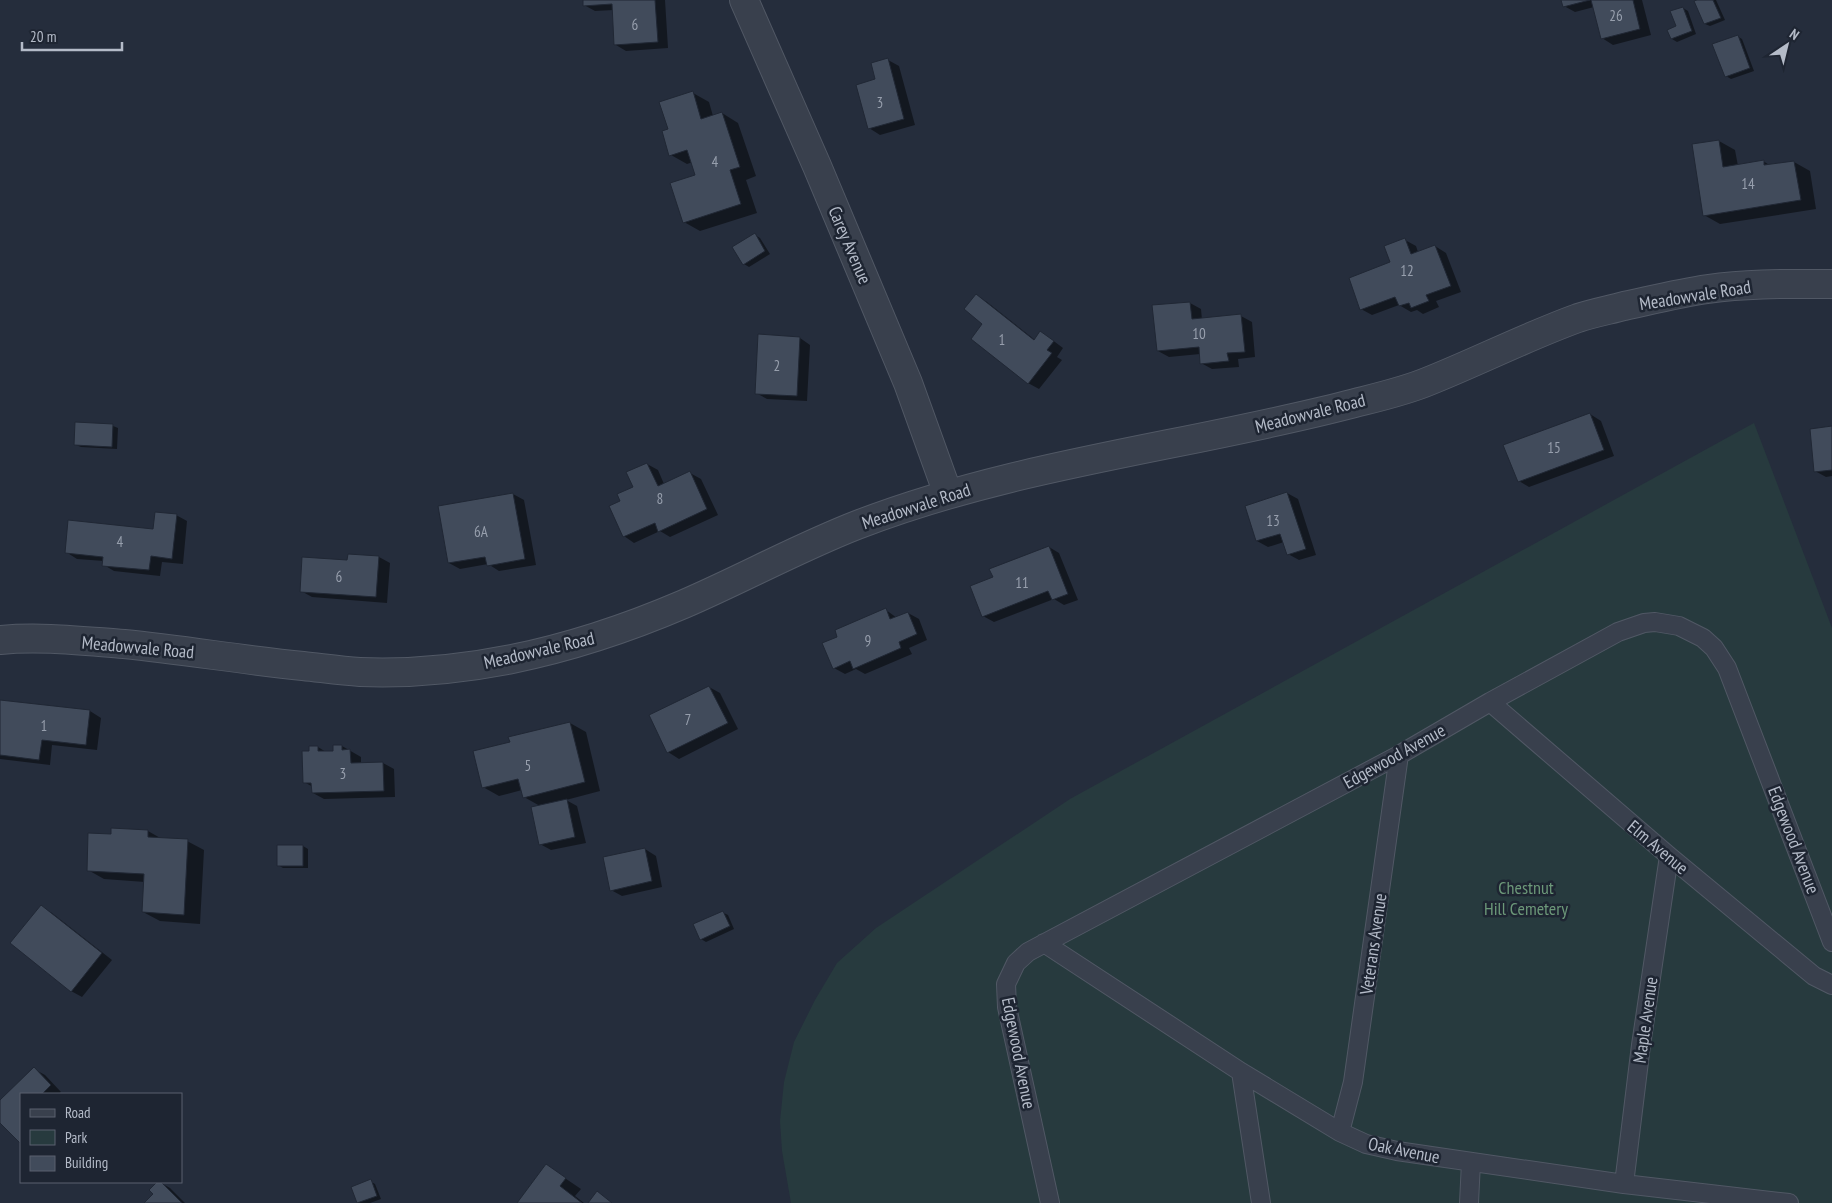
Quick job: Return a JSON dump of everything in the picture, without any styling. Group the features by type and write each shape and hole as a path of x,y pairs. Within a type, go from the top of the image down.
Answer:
{"street":[{"name":"Carey Avenue","path":"744,0 817,166 908,383 948,494"},
{"name":"Meadowvale Road","path":"0,640 14,638 85,641 176,649 358,672 456,668 513,659 567,646 628,628 688,602 774,560 857,525 948,494 997,480 1075,462 1265,425 1360,402 1424,384 1582,317 1668,296 1712,288 1754,285 1832,284"}],"lane":[{"name":"Edgewood Avenue","path":"1050,1203 1006,996 1006,984 1016,963 1028,952 1044,943 1399,755 1490,702 1618,632 1644,623 1654,622 1679,626 1703,638 1714,648 1727,668 1832,942"},
{"name":"Elm Avenue","path":"1490,702 1669,856 1814,976 1832,985"},
{"name":"Veterans Avenue","path":"1340,1132 1353,1082 1399,755"},
{"name":"Maple Avenue","path":"1624,1184 1641,1045 1669,856"},
{"name":"Oak Avenue","path":"1044,943 1241,1072 1340,1132 1366,1144 1397,1151 1624,1184 1789,1203"},
{"path":"1241,1072 1261,1203"},
{"path":"1469,1203 1471,1162"}],"green space":[{"name":"Chestnut Hill Cemetery","path":"1754,423 1832,628 1832,1203 791,1203 782,1151 780,1121 784,1082 794,1042 815,1000 837,963 876,928 1070,799"}],"building":[{"path":"583,0 655,0 658,42 614,45 612,4 583,6"},
{"path":"1561,0 1590,0 1563,7"},
{"path":"1591,0 1633,0 1640,29 1601,39"},
{"path":"1713,0 1721,18 1704,24 1694,1"},
{"path":"1683,7 1692,31 1671,39 1667,30 1676,26 1670,11"},
{"path":"1738,35 1750,68 1725,77 1712,44"},
{"path":"888,58 904,119 868,129 856,85 875,79 871,63"},
{"path":"693,91 701,119 722,112 740,167 730,170 741,204 683,223 670,183 695,175 687,150 669,156 662,131 668,129 659,102"},
{"path":"1719,140 1723,167 1764,160 1764,165 1794,161 1801,200 1703,216 1692,144"},
{"path":"755,233 765,251 743,265 732,247"},
{"path":"1405,238 1411,254 1435,245 1451,286 1426,295 1429,301 1411,308 1409,303 1399,306 1395,297 1360,310 1349,278 1390,262 1384,246"},
{"path":"976,294 1034,340 1040,331 1054,341 1047,350 1052,353 1028,384 971,339 982,324 964,309"},
{"path":"1190,302 1192,319 1241,314 1245,352 1227,353 1229,361 1200,364 1199,347 1157,351 1152,305"},
{"path":"758,334 800,337 797,396 755,394"},
{"path":"1590,413 1604,450 1518,482 1503,445"},
{"path":"75,422 113,424 112,447 74,445"},
{"path":"1832,426 1832,470 1814,472 1810,429"},
{"path":"647,463 658,486 690,471 707,509 658,532 655,523 623,537 609,506 620,501 617,494 633,487 626,472"},
{"path":"1287,492 1306,549 1287,555 1280,534 1256,541 1245,506"},
{"path":"513,493 525,559 487,566 485,557 448,563 438,506"},
{"path":"155,512 177,514 172,559 151,556 149,570 102,566 103,557 65,553 68,520 153,529"},
{"path":"1049,546 1068,594 1052,600 1048,591 982,617 970,586 993,577 989,569"},
{"path":"348,554 379,556 376,597 300,592 302,557 347,560"},
{"path":"886,608 890,619 908,612 917,634 899,642 901,648 853,669 850,661 833,669 822,643 837,637 835,630"},
{"path":"709,686 728,723 667,753 649,715"},
{"path":"0,700 90,710 86,745 42,740 39,760 0,755"},
{"path":"570,722 585,782 523,798 518,779 482,788 473,751 510,742 508,737"},
{"path":"333,745 342,745 342,750 350,749 351,763 383,762 384,791 312,793 311,783 303,783 302,751 309,751 309,746 318,746 318,751 333,751"},
{"path":"567,799 575,837 539,845 531,807"},
{"path":"111,828 148,830 148,837 188,839 184,915 142,912 144,874 87,871 88,833 111,834"},
{"path":"277,845 303,845 303,866 277,866"},
{"path":"645,848 652,881 610,891 603,857"},
{"path":"41,905 102,953 71,992 10,943"},
{"path":"723,911 730,926 700,940 693,924"},
{"path":"34,1067 51,1085 43,1093 20,1093 20,1143 0,1123 0,1100"},
{"path":"546,1164 566,1178 560,1186 582,1203 517,1203"},
{"path":"371,1179 377,1196 357,1203 351,1187"},
{"path":"156,1183 162,1183 182,1203 144,1203 153,1194 149,1190"},
{"path":"597,1191 612,1203 588,1203"}]}
